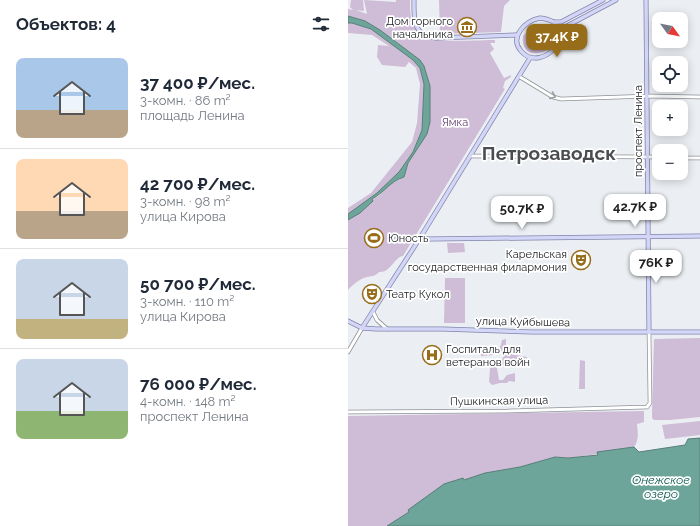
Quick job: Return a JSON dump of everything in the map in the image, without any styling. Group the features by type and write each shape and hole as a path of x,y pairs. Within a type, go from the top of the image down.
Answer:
{"main road":[{"path":"414,0 414,21 419,30 429,37 517,35"},
{"path":"603,0 561,22 554,22 546,19 535,19 525,25 517,35 516,40 519,49 530,58 545,56 552,52 558,44 560,33 565,27 616,0"},
{"name":"проспект Ленина","path":"646,0 649,332"},
{"path":"554,22 560,33"},
{"path":"362,328 420,238 520,77 530,58"},
{"path":"420,238 700,236"},
{"name":"улица Куйбышева","path":"348,321 362,328 387,329 539,332 700,332"}],"street":[{"path":"520,77 553,97 561,98 647,96 700,97"},
{"path":"470,156 652,157"},
{"path":"688,158 700,158"},
{"path":"373,312 377,320 387,329"},
{"path":"348,352 362,328"},
{"name":"проспект Ленина","path":"649,332 649,405"},
{"name":"Пушкинская улица","path":"348,412 537,410 644,407 649,405"}],"green space":[{"name":"Ямка","path":"351,0 363,0 364,11 356,10 367,14 364,0 396,2 396,0 410,0 413,25 423,37 428,39 446,41 495,40 495,43 490,43 494,49 490,53 504,78 511,75 511,77 505,81 503,88 505,89 403,256 397,259 387,270 379,272 374,276 362,279 348,290 348,220 360,213 372,200 380,195 388,185 404,177 408,163 427,134 430,86 424,66 420,60 380,30 365,21 348,16 348,9 353,10 350,7"},
{"path":"439,0 510,0 504,6 501,32 440,34"},
{"path":"348,23 371,29 413,60 420,68 424,84 422,130 413,152 399,172 377,193 348,214 348,208 371,193 412,142 417,123 420,84 416,68 409,62 405,67 382,65 377,57 378,45 389,46 372,35 348,33"},
{"path":"542,24 553,28 556,36 554,43 549,49 542,52 535,53 528,51 524,46 523,36 532,27"},
{"path":"447,243 464,243 465,252 448,253"},
{"path":"445,278 465,278 465,323 444,323"},
{"path":"700,338 700,417 654,420 652,415 654,339"},
{"path":"506,339 506,353 527,357 525,365 499,365 497,368 499,380 503,380 507,375 515,373 515,382 509,381 507,383 492,385 489,382 490,368 495,366 494,363 502,359 505,355 504,351 499,354 499,350 494,351 493,355 481,356 480,347 500,348 502,340"},
{"path":"580,360 585,361 585,389 579,389"},
{"path":"644,411 644,422 637,424 638,433 634,447 568,458 555,457 520,467 485,473 464,480 463,478 408,510 409,512 387,526 348,526 348,416"},
{"path":"700,421 700,435 665,439 662,425"}],"water":[{"path":"348,16 365,21 380,30 420,60 424,66 430,86 430,122 427,134 408,163 404,177 391,184 372,199 373,201 360,213 348,220 348,214 377,193 399,172 413,152 422,130 424,84 420,68 413,60 371,29 348,23"},
{"name":"Онежское озеро","path":"700,438 700,526 387,526 409,512 408,510 444,484 463,478 464,480 485,473 520,467 555,457 568,458 598,455 597,452 634,447 639,452 685,445 688,439"}],"place":[{"name":"Дом горного начальника","path":"467,27"},
{"name":"Юность","path":"374,238"},
{"name":"Карельская государственная филармония","path":"581,260"},
{"name":"Театр Кукол","path":"372,294"},
{"name":"Госпиталь для ветеранов войн","path":"432,355"}],"district":[{"name":"Петрозаводск","path":"549,153"}]}
